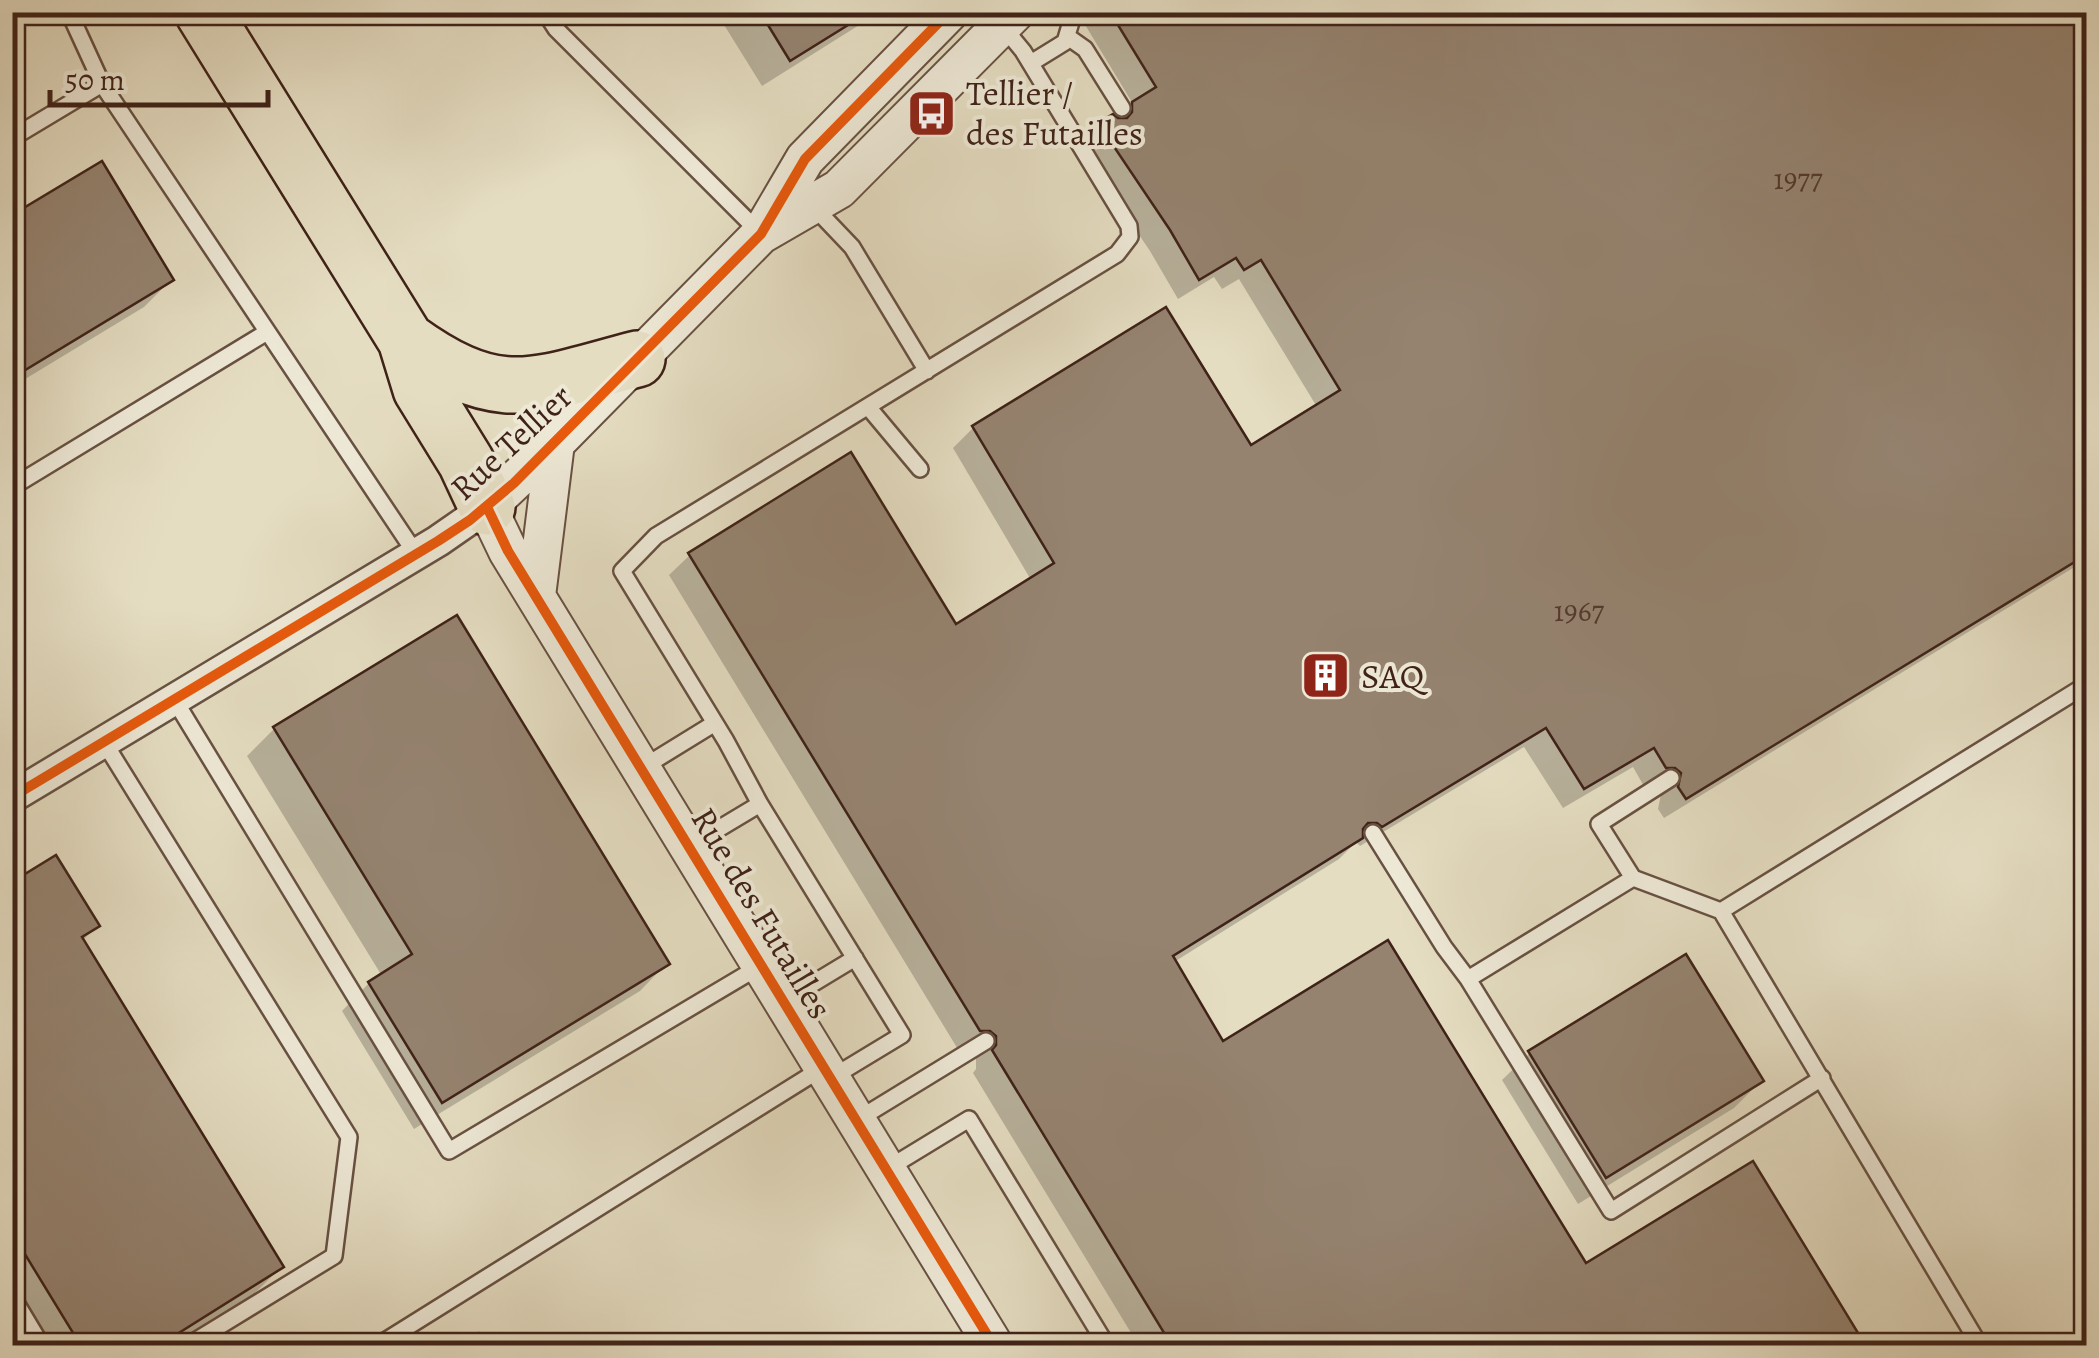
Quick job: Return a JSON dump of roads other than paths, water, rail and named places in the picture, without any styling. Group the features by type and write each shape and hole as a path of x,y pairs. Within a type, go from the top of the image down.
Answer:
{"highway":[{"path":"203,12 406,340 421,389 466,462 487,506"},
{"path":"406,340 450,370 488,384 506,386 541,384 638,359"}],"street":[{"name":"Rue Tellier","path":"801,194 805,158 949,12"},
{"name":"Rue Tellier","path":"12,798 416,554 487,506 801,194 839,189 999,17"},
{"path":"536,596 554,443"},
{"name":"Rue des Futailles","path":"487,506 508,551 994,1346"}],"lane":[{"path":"69,12 102,84 416,554"},
{"path":"545,12 556,29 761,234"},
{"path":"1031,63 1059,48 1068,37 1074,12"},
{"path":"377,1346 828,1072 902,1035 622,571 656,536 1117,254 1130,237 1129,226 1112,193 999,17"},
{"path":"1068,37 1084,49 1122,108"},
{"path":"12,138 102,84"},
{"path":"801,194 852,247 928,371"},
{"path":"12,487 267,332"},
{"path":"869,408 920,469"},
{"path":"1721,911 2086,685"},
{"path":"174,700 450,1151 762,965"},
{"path":"642,768 715,723"},
{"path":"104,742 349,1137 334,1256 187,1346"},
{"path":"1671,778 1599,824 1633,878 1721,911 1980,1346"},
{"path":"690,846 760,804"},
{"path":"1373,832 1611,1211 1822,1078"},
{"path":"1468,979 1633,878"},
{"path":"784,1001 855,958"},
{"path":"857,1120 986,1040"},
{"path":"887,1169 969,1120 1107,1346"},
{"path":"12,1296 42,1346"}],"place":[{"name":"Tellier / des Futailles","path":"931,113"},
{"name":"SAQ","path":"1326,676"}]}
